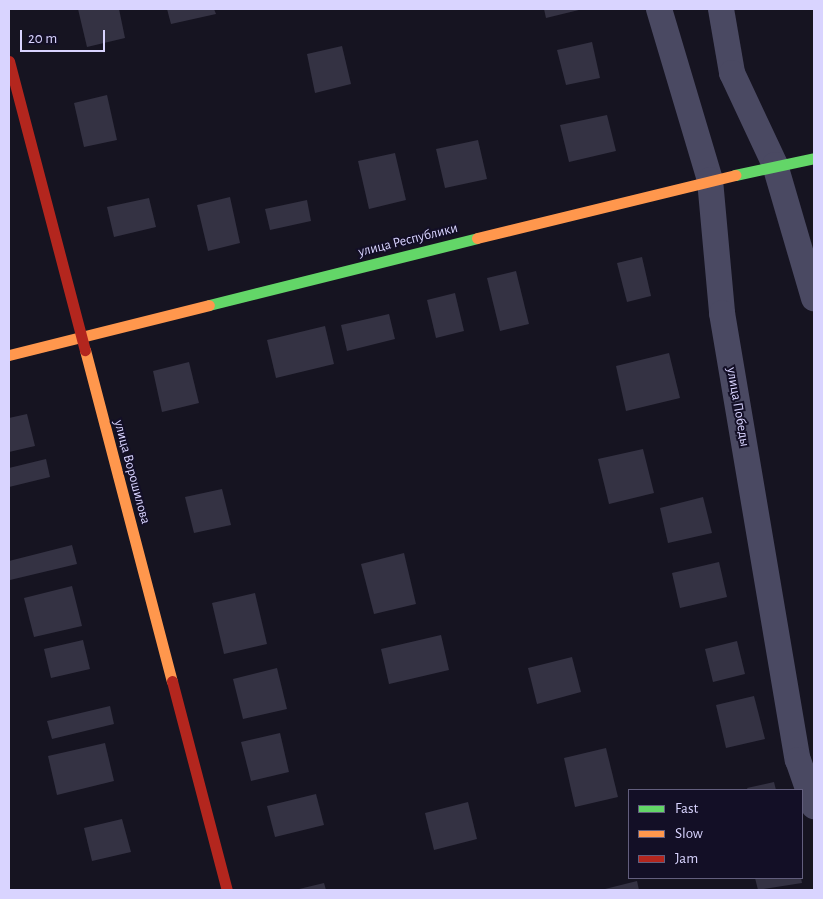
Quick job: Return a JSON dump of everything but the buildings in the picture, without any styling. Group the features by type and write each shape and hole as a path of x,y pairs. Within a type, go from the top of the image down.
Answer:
{"street":[{"name":"улица Победы","path":"659,9 710,180 722,313 798,760 814,806"},
{"path":"721,9 732,73 774,166 814,298"},
{"name":"улица Ворошилова","path":"9,62 227,890"},
{"name":"улица Республики","path":"9,355 710,180 814,158"}],"traffic: fast":[{"path":"735,175 814,158"},
{"path":"209,305 477,238"}],"traffic: slow":[{"path":"477,238 735,175"},
{"path":"9,355 209,305"},
{"path":"85,350 172,681"}],"traffic: jam":[{"path":"9,61 85,350"},
{"path":"172,681 227,890"}]}
